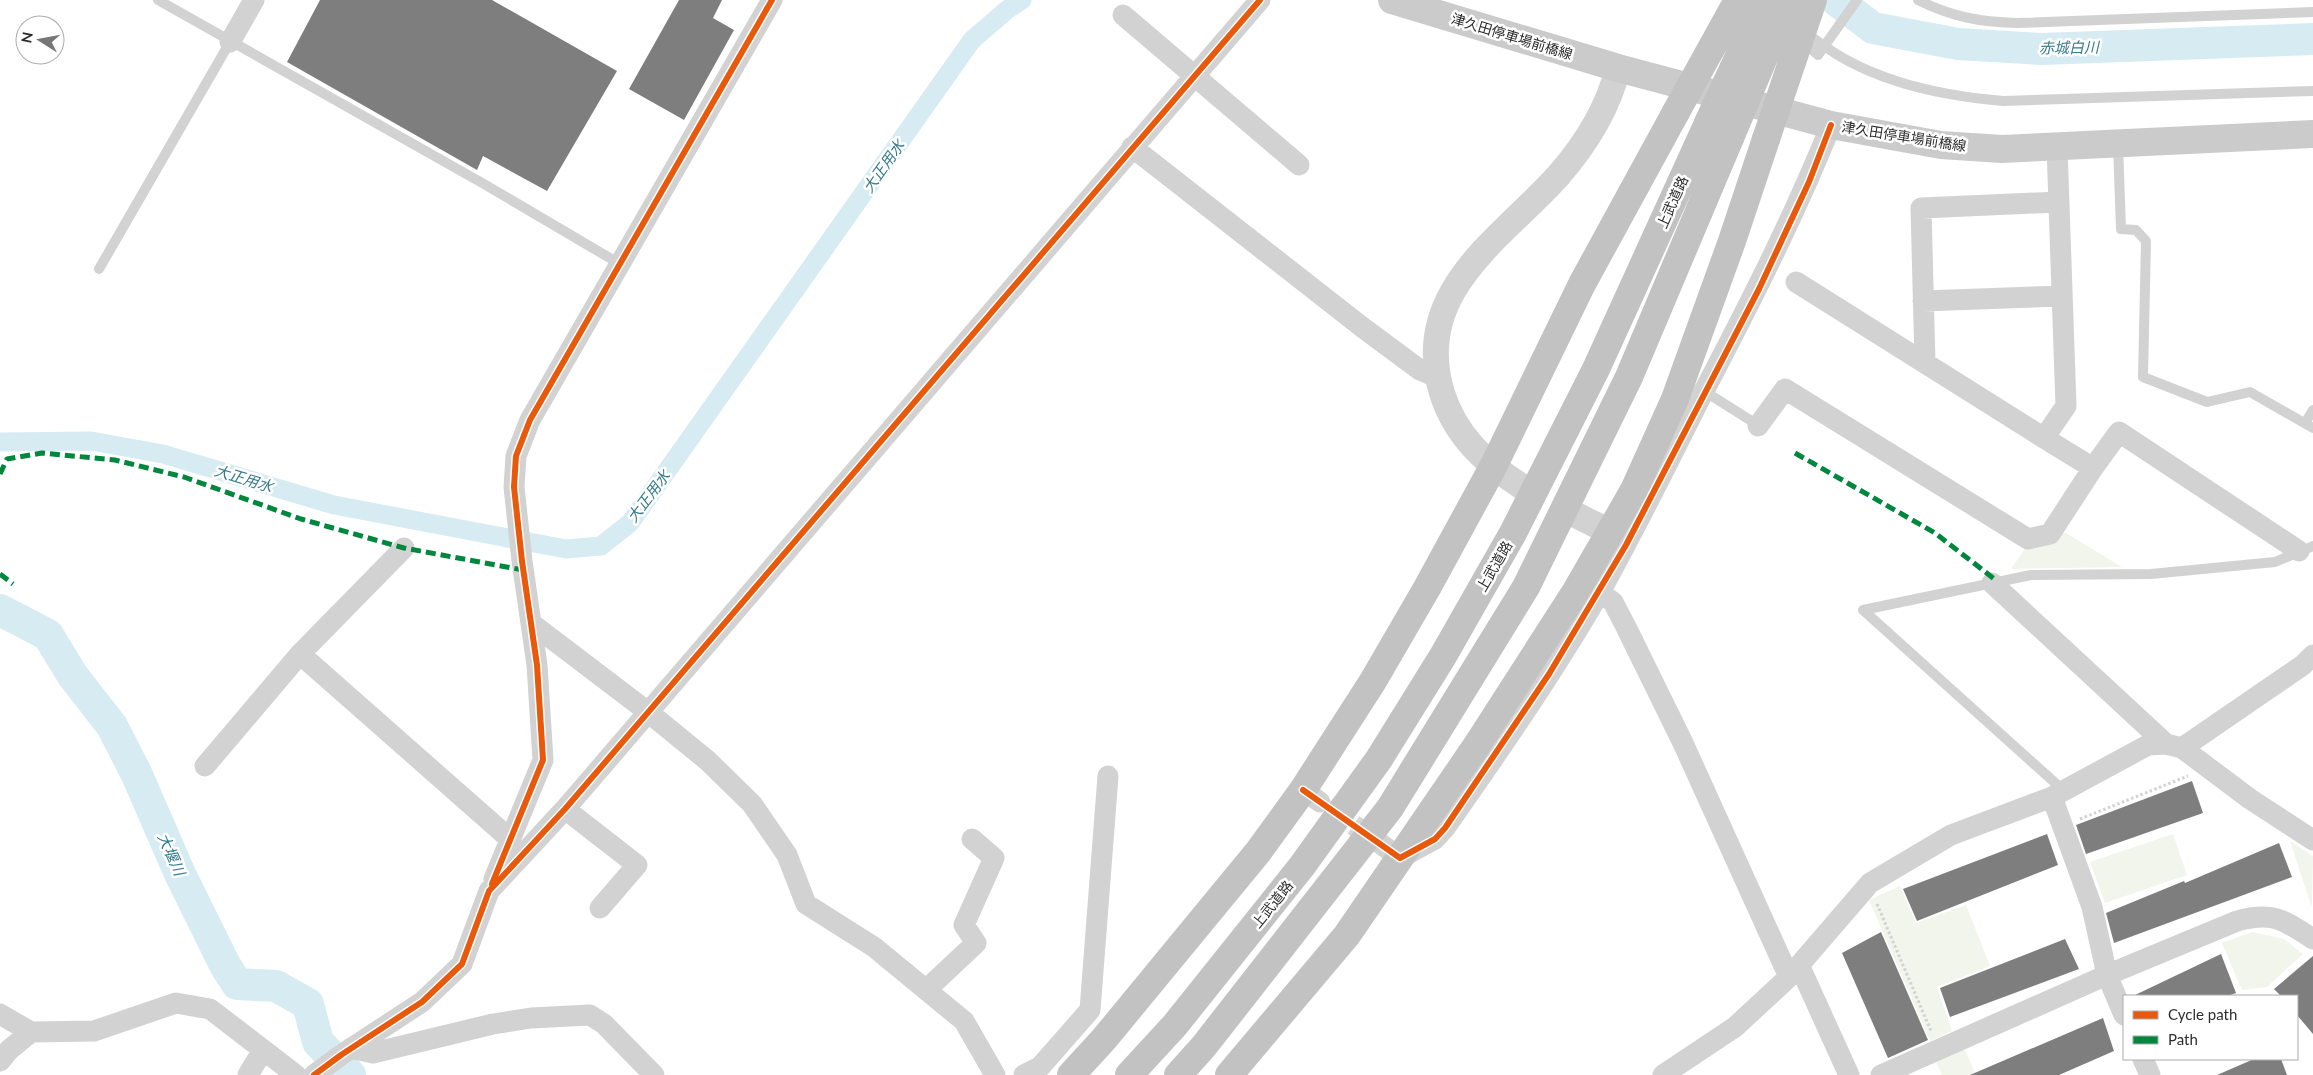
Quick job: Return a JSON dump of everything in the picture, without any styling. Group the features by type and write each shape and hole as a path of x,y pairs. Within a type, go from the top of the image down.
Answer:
{"highway":[{"path":"1071,1075 1104,1039 1252,859 1312,796 1373,681 1427,588 1493,467 1582,284 1738,0"},
{"name":"上武道路","path":"1129,1075 1176,1024 1302,866 1379,759 1443,656 1513,533 1596,369 1765,0"},
{"name":"上武道路","path":"1178,1075 1204,1046 1390,808 1526,587 1630,377 1788,0"},
{"path":"1229,1075 1346,935 1400,858 1477,745 1576,590 1634,490 1675,399 1732,241 1813,0"}],"main road":[{"name":"津久田停車場前橋線","path":"1392,0 1618,68 1680,78 1831,125 1941,145 2002,149 2313,134"}],"street":[{"path":"230,42 254,0"},
{"path":"314,1075 346,1051 422,1002 462,964 489,891 543,760 537,666 514,487 516,456 530,420 772,0"},
{"path":"489,891 564,809 648,712 1260,0"},
{"path":"1123,15 1299,165"},
{"path":"1521,486 1493,467 1477,452 1455,423 1445,403 1438,378 1437,340 1448,301 1456,284 1484,248 1542,192 1574,155 1606,106 1618,68"},
{"path":"1374,839 1400,858 1436,839 1512,732 1599,592 1785,234 1831,125"},
{"path":"1132,147 1362,327 1420,370 1438,378"},
{"path":"2044,438 2066,406 2057,147"},
{"path":"1925,363 1921,208 2058,202"},
{"path":"1796,282 2093,468"},
{"path":"1923,300 2062,296"},
{"path":"1761,428 1786,389 2028,539 2050,534 2119,432 2306,548"},
{"path":"1570,512 1610,532"},
{"path":"206,766 300,654 404,548"},
{"path":"1992,582 2174,746 2313,840"},
{"path":"1599,592 1612,602 1626,627 1795,972 1849,1075"},
{"path":"531,623 648,712 708,761 752,804 787,855 806,904 874,947 964,1021 995,1075"},
{"path":"300,654 510,839"},
{"path":"1663,1075 1735,1027 1795,972 1870,883 1951,836 2058,794 2148,745 2174,746 2303,666 2313,655"},
{"path":"1024,1075 1040,1067 1090,1010 1108,776"},
{"path":"2058,794 2092,907 2107,975 2123,1013"},
{"path":"564,809 637,865 600,908"},
{"path":"926,990 976,943 964,925 994,858 972,838"},
{"path":"1881,1075 2107,975 2237,921 2258,915 2283,920 2313,939"},
{"path":"0,1014 31,1032 94,1031 176,1003 210,1009 296,1075"},
{"path":"346,1051 373,1053 492,1024 531,1018 590,1016 604,1024 654,1075"},
{"path":"0,1061 9,1050 31,1032"},
{"path":"248,1075 263,1050"},
{"path":"2143,1060 2150,1075"}],"lane":[{"path":"158,0 484,184 620,264"},
{"path":"1758,0 1818,55 1857,0"},
{"path":"1771,0 1853,64 1926,90 1978,99 2003,102 2313,91"},
{"path":"1918,0 1939,10 1982,22 2009,23 2313,12"},
{"path":"99,269 230,42"},
{"path":"2118,144 2121,229 2136,230 2146,241 2143,377 2207,402 2250,392 2309,426 2313,410"},
{"path":"1704,391 1761,428"},
{"path":"2058,794 1863,610 2031,574 2151,574 2276,562 2306,548"}],"path":[{"path":"2079,819 2189,775"},
{"path":"1876,903 1931,1031 1940,1028"}],"shaded area":[{"path":"2059,529 2122,567 2011,569 2028,544"},
{"path":"2173,834 2187,875 2105,903 2090,862"},
{"path":"2290,841 2313,856 2312,905 2311,905"},
{"path":"1900,886 1916,923 1966,905 1990,966 1937,987 1952,1031 1930,1041 1869,900"},
{"path":"2252,932 2284,939 2303,954 2267,987 2242,990 2222,943"},
{"path":"1963,1046 1976,1075 1942,1075 1935,1059"}],"building":[{"path":"320,0 492,0 617,71 547,191 483,156 477,170 287,62"},
{"path":"679,0 722,0 713,18 734,30 684,120 629,89"},
{"path":"2192,781 2203,813 2086,854 2076,825"},
{"path":"2047,834 2058,865 1917,921 1903,889"},
{"path":"2279,843 2292,877 2114,943 2106,913 2184,881 2185,883"},
{"path":"1881,932 1928,1040 1888,1058 1842,953"},
{"path":"2065,939 2079,969 1950,1017 1940,988"},
{"path":"2221,954 2236,993 2231,995 2135,995"},
{"path":"2313,956 2313,1034 2298,1016 2298,995 2280,995 2274,989"},
{"path":"2103,1018 2114,1051 2059,1075 1970,1075"},
{"path":"2252,1060 2281,1060 2287,1075 2217,1075"}],"waterway":[{"name":"大正用水","path":"0,442 91,441 163,454 334,505 566,549 601,546 630,523 972,40 1008,9 1022,0"},
{"name":"赤城白川","path":"1836,0 1873,28 1958,44 2042,49 2313,39"},
{"name":"大堰川","path":"0,610 48,635 73,676 112,726 137,775 180,874 225,965 237,984 276,986 308,1004 318,1042 350,1075"}],"tunnel":[{"path":"1521,486 1570,512"},
{"path":"1327,807 1374,839"}],"marked path":[{"path":"0,474 7,459 42,453 115,460 184,477 301,519 404,548 523,570"},
{"path":"1795,453 1935,533 1997,581"},
{"path":"0,574 13,584"}],"cycle path":[{"path":"492,884 543,760 537,665 522,561 514,487 516,456 530,420 772,0"},
{"path":"314,1075 422,1002 462,964 489,891 565,809 1260,0"},
{"path":"1303,790 1400,858 1435,839 1445,828 1549,674 1626,545 1759,289 1809,182 1831,125"}]}
